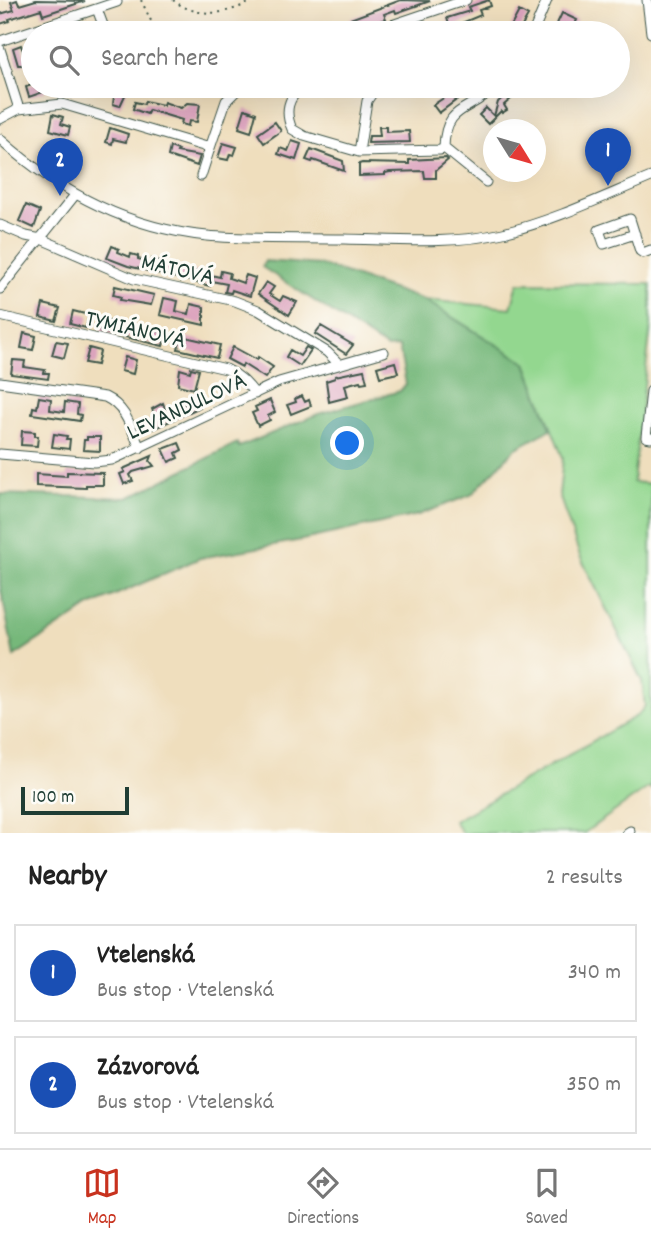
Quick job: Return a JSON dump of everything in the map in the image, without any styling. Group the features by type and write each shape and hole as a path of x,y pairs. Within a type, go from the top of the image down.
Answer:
{"street":[{"path":"404,21 466,0"},
{"path":"538,21 547,0"},
{"path":"647,0 651,33"},
{"path":"61,21 117,2"},
{"path":"97,9 102,21"},
{"path":"0,41 21,34"},
{"path":"0,48 19,109"},
{"path":"201,176 229,98"},
{"path":"291,98 287,109 292,128 304,136 359,152 444,148"},
{"path":"359,152 369,98"},
{"path":"444,148 444,129 453,116 481,98"},
{"path":"0,119 19,109 62,104 210,148"},
{"path":"0,139 35,168 75,195 105,210 136,222 221,237 443,241 484,237 518,229 651,177"},
{"path":"444,148 483,180"},
{"path":"0,289 75,195"},
{"name":"MÁTOVÁ","path":"0,225 41,239 134,279 235,301 258,310 327,352 339,364"},
{"path":"635,234 640,251 643,253 651,250"},
{"name":"TYMIÁNOVÁ","path":"0,316 226,369 247,382 255,394"},
{"name":"LEVANDULOVÁ","path":"0,454 94,462 112,460 293,376 384,352"},
{"path":"0,382 105,397 122,409 140,448"},
{"path":"651,391 646,437 651,438"}],"path":[{"path":"141,0 151,21"},
{"path":"173,0 182,7 215,13 254,0"},
{"path":"62,104 73,98"}],"green space":[{"path":"265,261 321,265 424,300 526,363 551,429 515,449 471,495 418,515 200,558 90,606 14,656 0,585 0,494 128,498 237,443 239,447 318,414 400,391 406,384 399,347 387,348 262,267"},
{"path":"518,283 651,284 651,325 633,482 651,484 651,789 649,787 584,833 462,833 454,821 638,715 645,706 642,681 580,556 559,495 563,458 526,363 424,300 511,308"}],"building":[{"path":"17,0 19,5 36,0 85,1 43,15 41,9 0,24 0,14 14,10 11,2"},
{"path":"401,0 430,1 396,13 395,10 384,14 386,19 380,21 350,19"},
{"path":"489,0 491,6 479,10 481,15 467,21 448,21 447,18 470,11 468,7"},
{"path":"519,11 528,16 525,21 514,21"},
{"path":"562,13 577,20 577,21 558,21"},
{"path":"21,45 21,65 18,65 13,48"},
{"path":"114,98 124,98 120,106 113,104"},
{"path":"444,98 459,98 439,113 433,105"},
{"path":"502,98 512,98 504,105 507,110 502,113 501,111 493,119 483,119 479,115 486,108 494,116 498,102"},
{"path":"145,101 163,105 164,102 181,108 187,103 200,104 197,122 189,121 188,126 181,124 182,120 149,110 147,114 133,109 135,102 144,104"},
{"path":"245,109 256,113 251,132 239,128"},
{"path":"53,114 63,117 61,124 70,127 68,135 50,130"},
{"path":"275,122 281,131 264,143 258,134"},
{"path":"379,127 386,127 386,132 409,131 410,142 368,143 369,136 380,136"},
{"path":"110,128 128,134 126,142 113,139 112,144 106,142"},
{"path":"292,141 301,144 296,160 278,154 280,148 288,151"},
{"path":"223,143 237,147 228,160 218,158"},
{"path":"170,147 178,150 177,152 200,156 197,166 168,156"},
{"path":"311,149 343,161 344,171 306,160"},
{"path":"409,160 448,160 436,170 436,178 425,178 424,171 359,176 359,164 362,163 409,164"},
{"path":"26,205 40,211 34,228 19,221"},
{"path":"112,246 119,249 118,252 130,257 131,254 138,256 138,259 152,263 152,259 160,261 160,264 220,277 221,271 230,273 229,278 243,283 246,275 255,278 250,296 232,290 231,293 225,292 227,284 211,281 210,286 128,266 107,258"},
{"path":"266,282 274,287 269,294 280,301 283,296 297,302 289,315 258,294"},
{"path":"115,286 154,295 151,305 120,300 121,297 113,295"},
{"path":"164,298 178,301 176,311 183,313 189,314 191,304 204,307 204,325 160,315"},
{"path":"43,304 60,308 56,321 40,317"},
{"path":"73,311 89,315 86,328 70,324"},
{"path":"103,320 146,328 145,334 153,336 155,330 166,333 163,346 100,331"},
{"path":"321,326 353,345 346,354 315,334"},
{"path":"24,333 36,336 33,350 21,348"},
{"path":"181,336 220,345 217,358 178,349"},
{"path":"56,341 68,343 64,358 52,355"},
{"path":"233,347 257,360 258,357 273,367 265,378 243,364 242,367 227,359"},
{"path":"306,347 311,350 300,366 286,357 290,350 300,356"},
{"path":"89,348 100,351 97,365 85,363"},
{"path":"125,357 136,360 133,374 121,371"},
{"path":"13,360 25,361 24,367 45,370 44,373 49,373 48,379 11,374"},
{"path":"395,362 398,373 380,377 377,367"},
{"path":"191,368 199,370 194,389 178,385 180,369 190,372"},
{"path":"364,370 367,382 345,385 348,397 329,402 326,381 335,376"},
{"path":"302,396 305,402 309,400 311,406 291,414 287,405"},
{"path":"39,397 51,399 50,410 64,412 65,402 78,404 77,414 81,415 80,421 32,414 33,407 37,408"},
{"path":"195,398 200,407 153,429 149,422 156,419 152,409 163,403 167,414"},
{"path":"270,400 275,412 268,416 270,420 258,426 252,413 257,411 255,407"},
{"path":"22,431 35,432 35,436 38,436 37,446 21,445"},
{"path":"54,434 70,439 69,449 52,447"},
{"path":"87,437 100,437 100,451 83,450"},
{"path":"179,443 182,450 176,453 178,458 169,462 163,449"},
{"path":"152,456 150,461 154,466 133,472 130,475 133,481 124,484 120,474 125,472 123,469"},
{"path":"67,472 103,473 103,485 86,485 86,488 36,486 36,474 67,476"}],"place":[{"name":"Vtelenská","path":"608,186"},
{"name":"Zázvorová","path":"60,196"}]}
